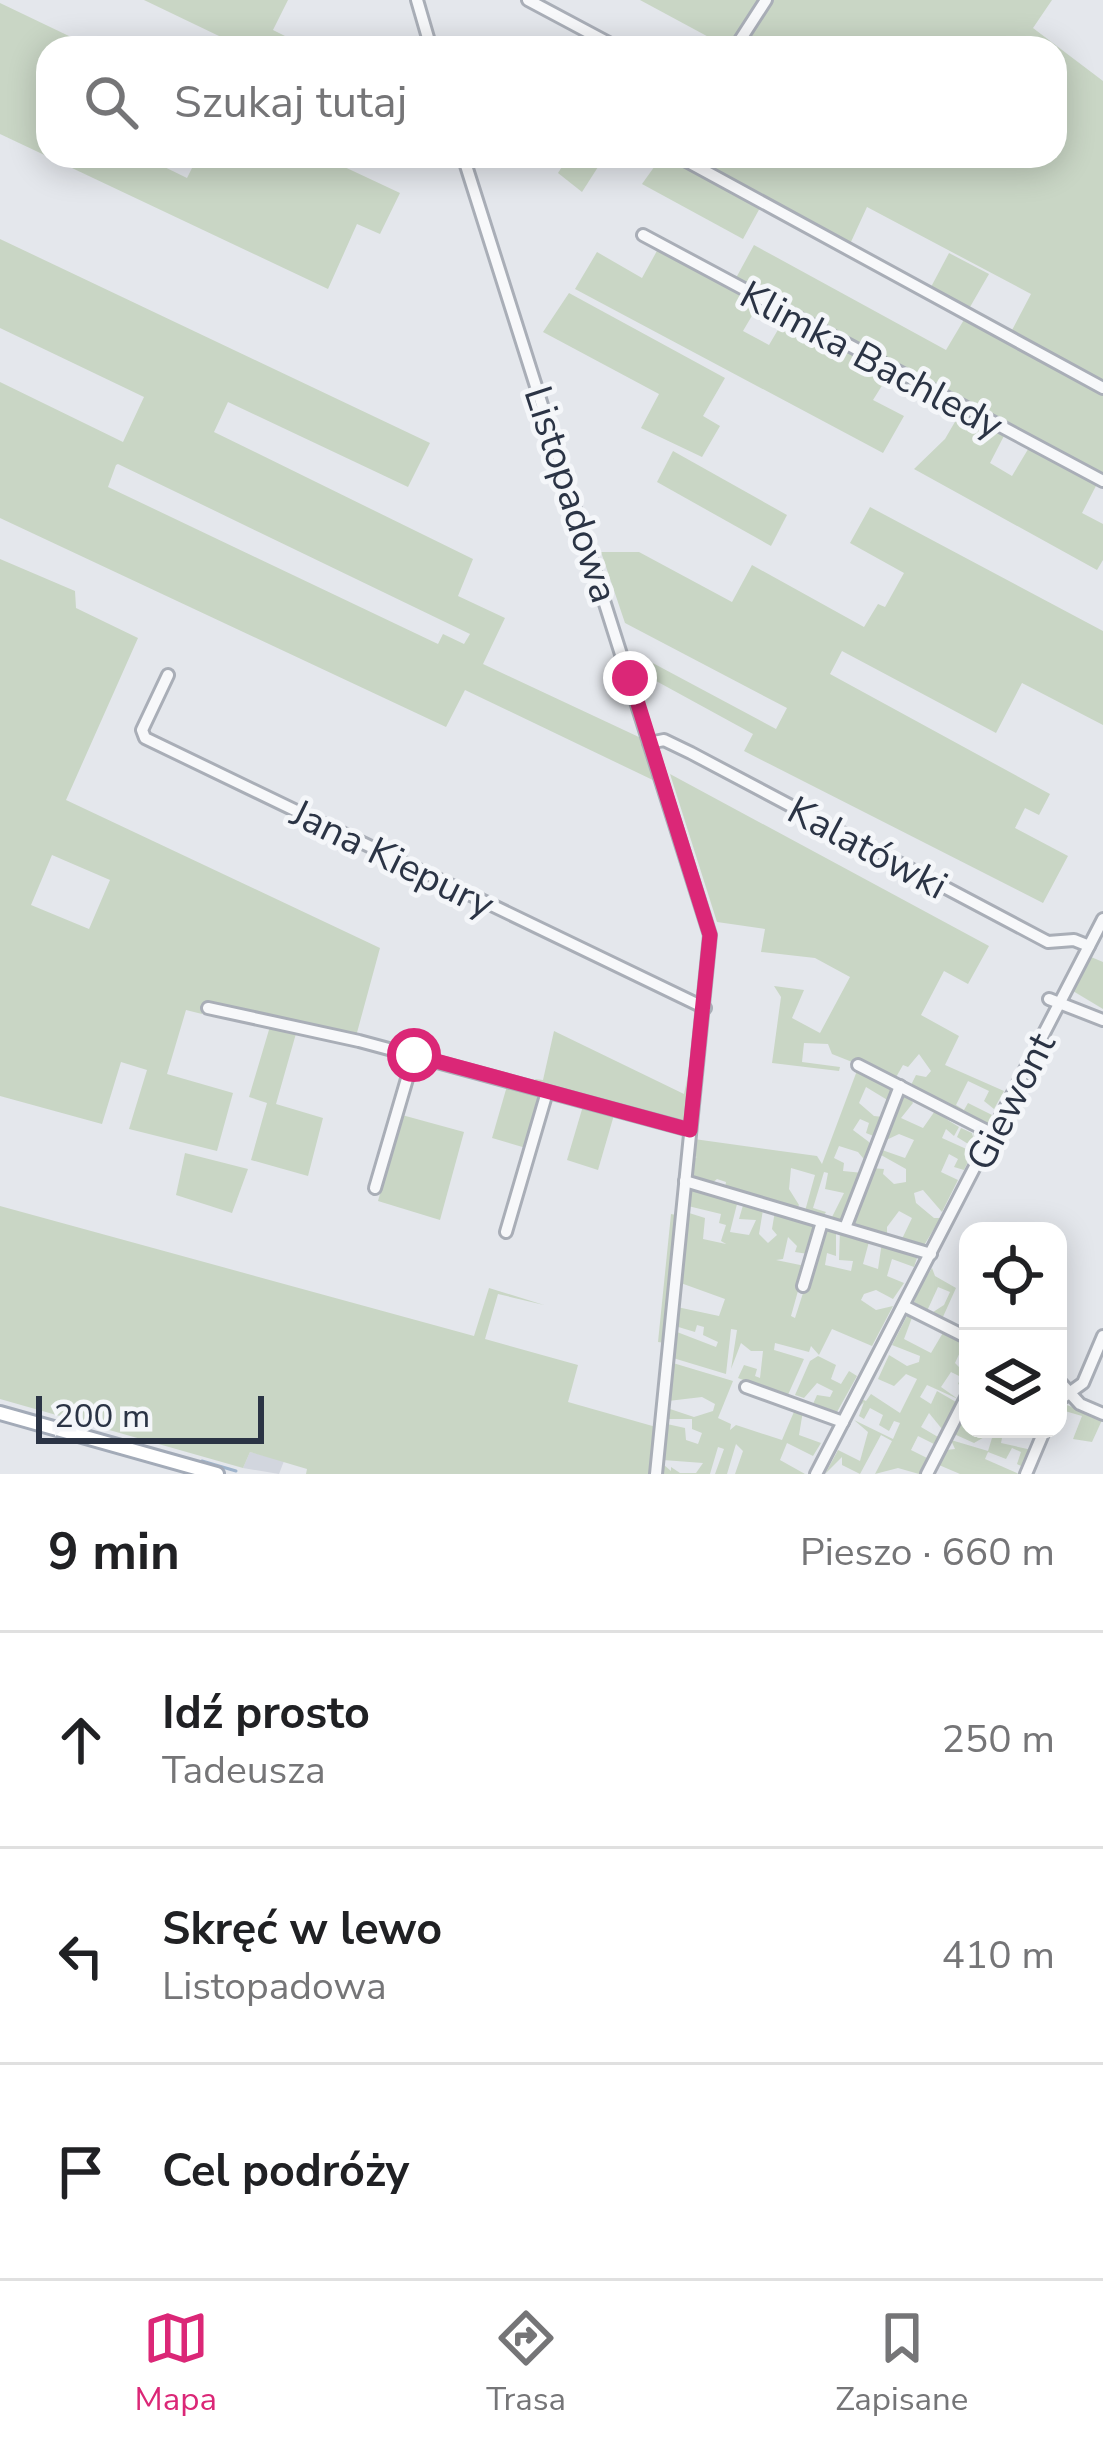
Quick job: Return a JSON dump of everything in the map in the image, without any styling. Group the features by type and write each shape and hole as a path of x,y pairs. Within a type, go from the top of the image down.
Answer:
{"main road":[{"path":"0,1413 217,1474"}],"street":[{"path":"417,0 427,36"},
{"path":"528,0 596,36"},
{"path":"742,36 766,0"},
{"name":"Listopadowa","path":"467,168 707,920 705,1008 656,1474"},
{"path":"699,168 1103,388"},
{"name":"Klimka Bachledy","path":"643,235 1103,481"},
{"name":"Jana Kiepury","path":"168,675 142,730 145,738 705,1008"},
{"name":"Kalatówki","path":"649,743 664,740 678,746 1048,941 1074,940 1090,946"},
{"name":"Giewont","path":"815,1474 992,1134 1055,1000 1103,920"},
{"path":"1055,1000 1103,1020"},
{"path":"208,1008 414,1055 690,1130"},
{"path":"376,1188 414,1055"},
{"path":"858,1065 992,1134"},
{"path":"845,1228 900,1086"},
{"path":"506,1232 547,1092"},
{"path":"686,1181 931,1254"},
{"path":"803,1286 822,1222"},
{"path":"904,1306 959,1334"},
{"path":"1067,1394 1083,1383 1103,1336"},
{"path":"746,1387 843,1422"},
{"path":"1067,1389 1103,1414"},
{"path":"928,1474 959,1412"},
{"path":"1026,1474 1041,1438"}],"shaded area":[{"path":"250,1452 284,1461 279,1474 243,1468"}],"green space":[{"path":"144,0 288,0 273,30 285,36 219,36"},
{"path":"640,0 761,0 737,36 707,36"},
{"path":"774,0 1052,0 1033,28 1044,36 752,36"},
{"path":"0,3 69,36 36,36 36,151 0,134"},
{"path":"1067,54 1103,81 1103,383 1010,334 1031,294 867,207 850,244 707,168 1067,168"},
{"path":"72,168 167,168 187,178 192,168 347,168 400,193 380,234 357,224 328,289"},
{"path":"561,168 597,168 582,192 558,173"},
{"path":"653,168 693,168 761,206 743,239 642,184"},
{"path":"0,239 430,443 408,487 228,402 214,432 473,559 458,596 505,618 483,664 641,738 657,782 465,690 446,727 0,518 0,382 123,442 144,397 0,328","holes":["118,464 470,634 464,644 443,634 438,644 108,487"]},
{"path":"754,245 946,350 965,318 1103,392 1103,477 893,368 873,400 904,416 883,453 575,289 597,252 642,278 658,249 730,289 763,297 743,331 769,345 789,311 846,339 736,278"},
{"path":"949,253 989,274 970,307 931,287"},
{"path":"569,293 725,378 703,416 720,426 702,457 641,428 659,394 543,332"},
{"path":"963,408 1006,432 990,463 1012,476 1030,446 1098,482 1082,513 1103,524 1103,560 1097,570 914,469 945,439"},
{"path":"673,451 787,515 771,546 657,482"},
{"path":"870,507 1103,631 1103,725 1022,683 996,733 842,651 830,674 1050,794 1039,815 1025,808 1015,828 1068,856 1043,903 744,751 753,734 636,670 634,653 776,729 787,708 625,623 601,552 639,552 732,602 752,565 864,627 878,604 885,607 904,573 850,543"},
{"path":"0,559 75,591 76,608 138,638 66,800 380,948 355,1040 206,1008 202,1014 186,1010 167,1074 233,1093 217,1151 129,1129 147,1070 121,1062 102,1124 0,1096","holes":["52,855 110,880 89,929 31,905"]},
{"path":"670,774 989,946 968,984 944,971 921,1015 959,1036 945,1065 1004,1091 994,1109 984,1101 989,1091 968,1081 956,1105 964,1110 968,1103 992,1115 987,1125 910,1087 916,1075 926,1077 931,1071 919,1054 908,1067 903,1065 895,1079 832,1054 828,1044 804,1043 802,1062 840,1067 839,1071 772,1063 781,997 774,986 804,990 792,1018 820,1033 850,977 815,958 761,952 765,929 717,922"},
{"path":"1091,957 1103,962 1103,1009 1073,991"},
{"path":"271,1023 297,1030 276,1104 323,1118 308,1176 251,1160 267,1103 249,1097"},
{"path":"554,1031 684,1094 688,1075 685,1123 538,1086 535,1079 543,1080"},
{"path":"858,1068 891,1085 889,1101 866,1087 859,1103 874,1116 883,1117 876,1137 866,1133 869,1123 860,1119 853,1130 869,1142 868,1164 858,1152 839,1146 834,1158 844,1163 843,1171 863,1173 842,1223 832,1217 844,1193 825,1189 828,1173 824,1172 813,1208 826,1212 822,1218 805,1211 815,1175 791,1168 789,1189 799,1205 796,1211 725,1188 726,1182 717,1179 711,1184 690,1177 690,1160 697,1157 691,1155 694,1139 817,1156 822,1164"},
{"path":"507,1086 538,1095 526,1148 492,1138"},
{"path":"899,1095 909,1095 913,1103 901,1118 923,1128 937,1108 981,1132 975,1147 973,1147 957,1137 961,1128 972,1133 975,1144 973,1131 946,1119 959,1127 954,1136 946,1129 942,1138 973,1152 964,1170 954,1167 958,1159 949,1154 941,1172 958,1180 942,1212 923,1190 914,1193 916,1203 934,1218 944,1218 926,1248 937,1224 923,1247 901,1241 912,1218 899,1211 887,1227 887,1237 849,1224 871,1168 884,1169 883,1174 894,1184 906,1182 906,1169 881,1155 882,1150 905,1158 914,1140 899,1134 880,1143"},
{"path":"583,1106 614,1115 598,1170 567,1160"},
{"path":"402,1115 464,1132 440,1220 378,1201"},
{"path":"185,1153 248,1169 232,1213 176,1195"},
{"path":"692,1189 738,1200 730,1232 749,1235 756,1220 739,1219 744,1202 763,1210 759,1234 768,1243 777,1235 772,1229 775,1211 818,1224 808,1254 795,1252 797,1246 788,1237 783,1259 776,1260 805,1266 791,1316 795,1318 825,1225 836,1228 836,1256 827,1253 825,1265 851,1271 853,1261 839,1260 840,1230 870,1238 863,1264 878,1269 882,1242 918,1255 914,1267 892,1259 887,1276 904,1283 893,1299 876,1290 864,1294 861,1300 876,1310 893,1306 872,1346 832,1329 819,1355 811,1346 809,1352 775,1343 774,1350 804,1359 787,1397 738,1378 744,1365 757,1369 755,1376 760,1378 763,1351 751,1351 741,1343 731,1369 737,1330 731,1329 726,1374 673,1358 677,1332 716,1347 718,1342 703,1335 704,1327 697,1325 695,1332 675,1326 677,1307 719,1316 725,1299 678,1282 686,1212 705,1218 703,1239 726,1244 721,1241 726,1225 719,1223 721,1214 688,1206"},
{"path":"0,1206 474,1336 489,1288 544,1305 498,1294 485,1339 578,1365 568,1402 656,1427 652,1474 306,1474 307,1469 250,1452 243,1468 0,1399"},
{"path":"671,1214 676,1215 665,1343 658,1342"},
{"path":"932,1268 935,1276 956,1288 942,1319 930,1314 944,1305 950,1292 938,1287 927,1311 914,1302"},
{"path":"908,1314 913,1315 904,1339 931,1353 944,1331 959,1338 955,1363 959,1376 951,1372 941,1387 958,1399 927,1385 920,1397 931,1404 937,1391 956,1402 942,1429 929,1413 921,1427 938,1437 934,1444 918,1436 911,1450 927,1458 919,1474 898,1468 875,1474 892,1441 881,1435 860,1474 842,1465 842,1457 825,1474 838,1450 860,1461 868,1432 854,1420 893,1439 900,1423 894,1421 889,1431 879,1425 883,1415 870,1408 864,1419 859,1416 864,1402 852,1414 859,1398 866,1401 871,1394 900,1413 917,1379 906,1374 894,1386 878,1379 889,1355 907,1366 919,1362 920,1356 892,1345"},
{"path":"818,1356 836,1365 831,1379 841,1384 849,1371 857,1376 837,1412 813,1404 817,1395 830,1397 833,1391 817,1383 804,1398 795,1395 810,1361"},
{"path":"673,1363 733,1381 718,1418 731,1424 730,1430 736,1425 782,1440 796,1407 803,1411 799,1435 821,1443 813,1456 787,1443 780,1460 805,1474 735,1474 743,1451 736,1444 727,1474 715,1474 724,1449 718,1447 710,1474 663,1474 664,1465 671,1471 671,1467 680,1473 696,1473 703,1463 663,1460 667,1424 685,1428 686,1440 698,1444 702,1433 692,1429 692,1419 667,1419 667,1408 694,1417 713,1411 715,1404 702,1397 668,1401"},
{"path":"1067,1405 1103,1418 1092,1442 1073,1439 1082,1416 1067,1412"},
{"path":"992,1438 1032,1450 1025,1468 1017,1464 1021,1452 1012,1448 1006,1459 988,1452 985,1459 1019,1474 960,1474 939,1465 946,1450 955,1449 951,1440 988,1451"}],"waterway":[{"path":"202,1461 236,1471"}],"route":[{"path":"414,1055 690,1130 710,935 630,678"}]}
